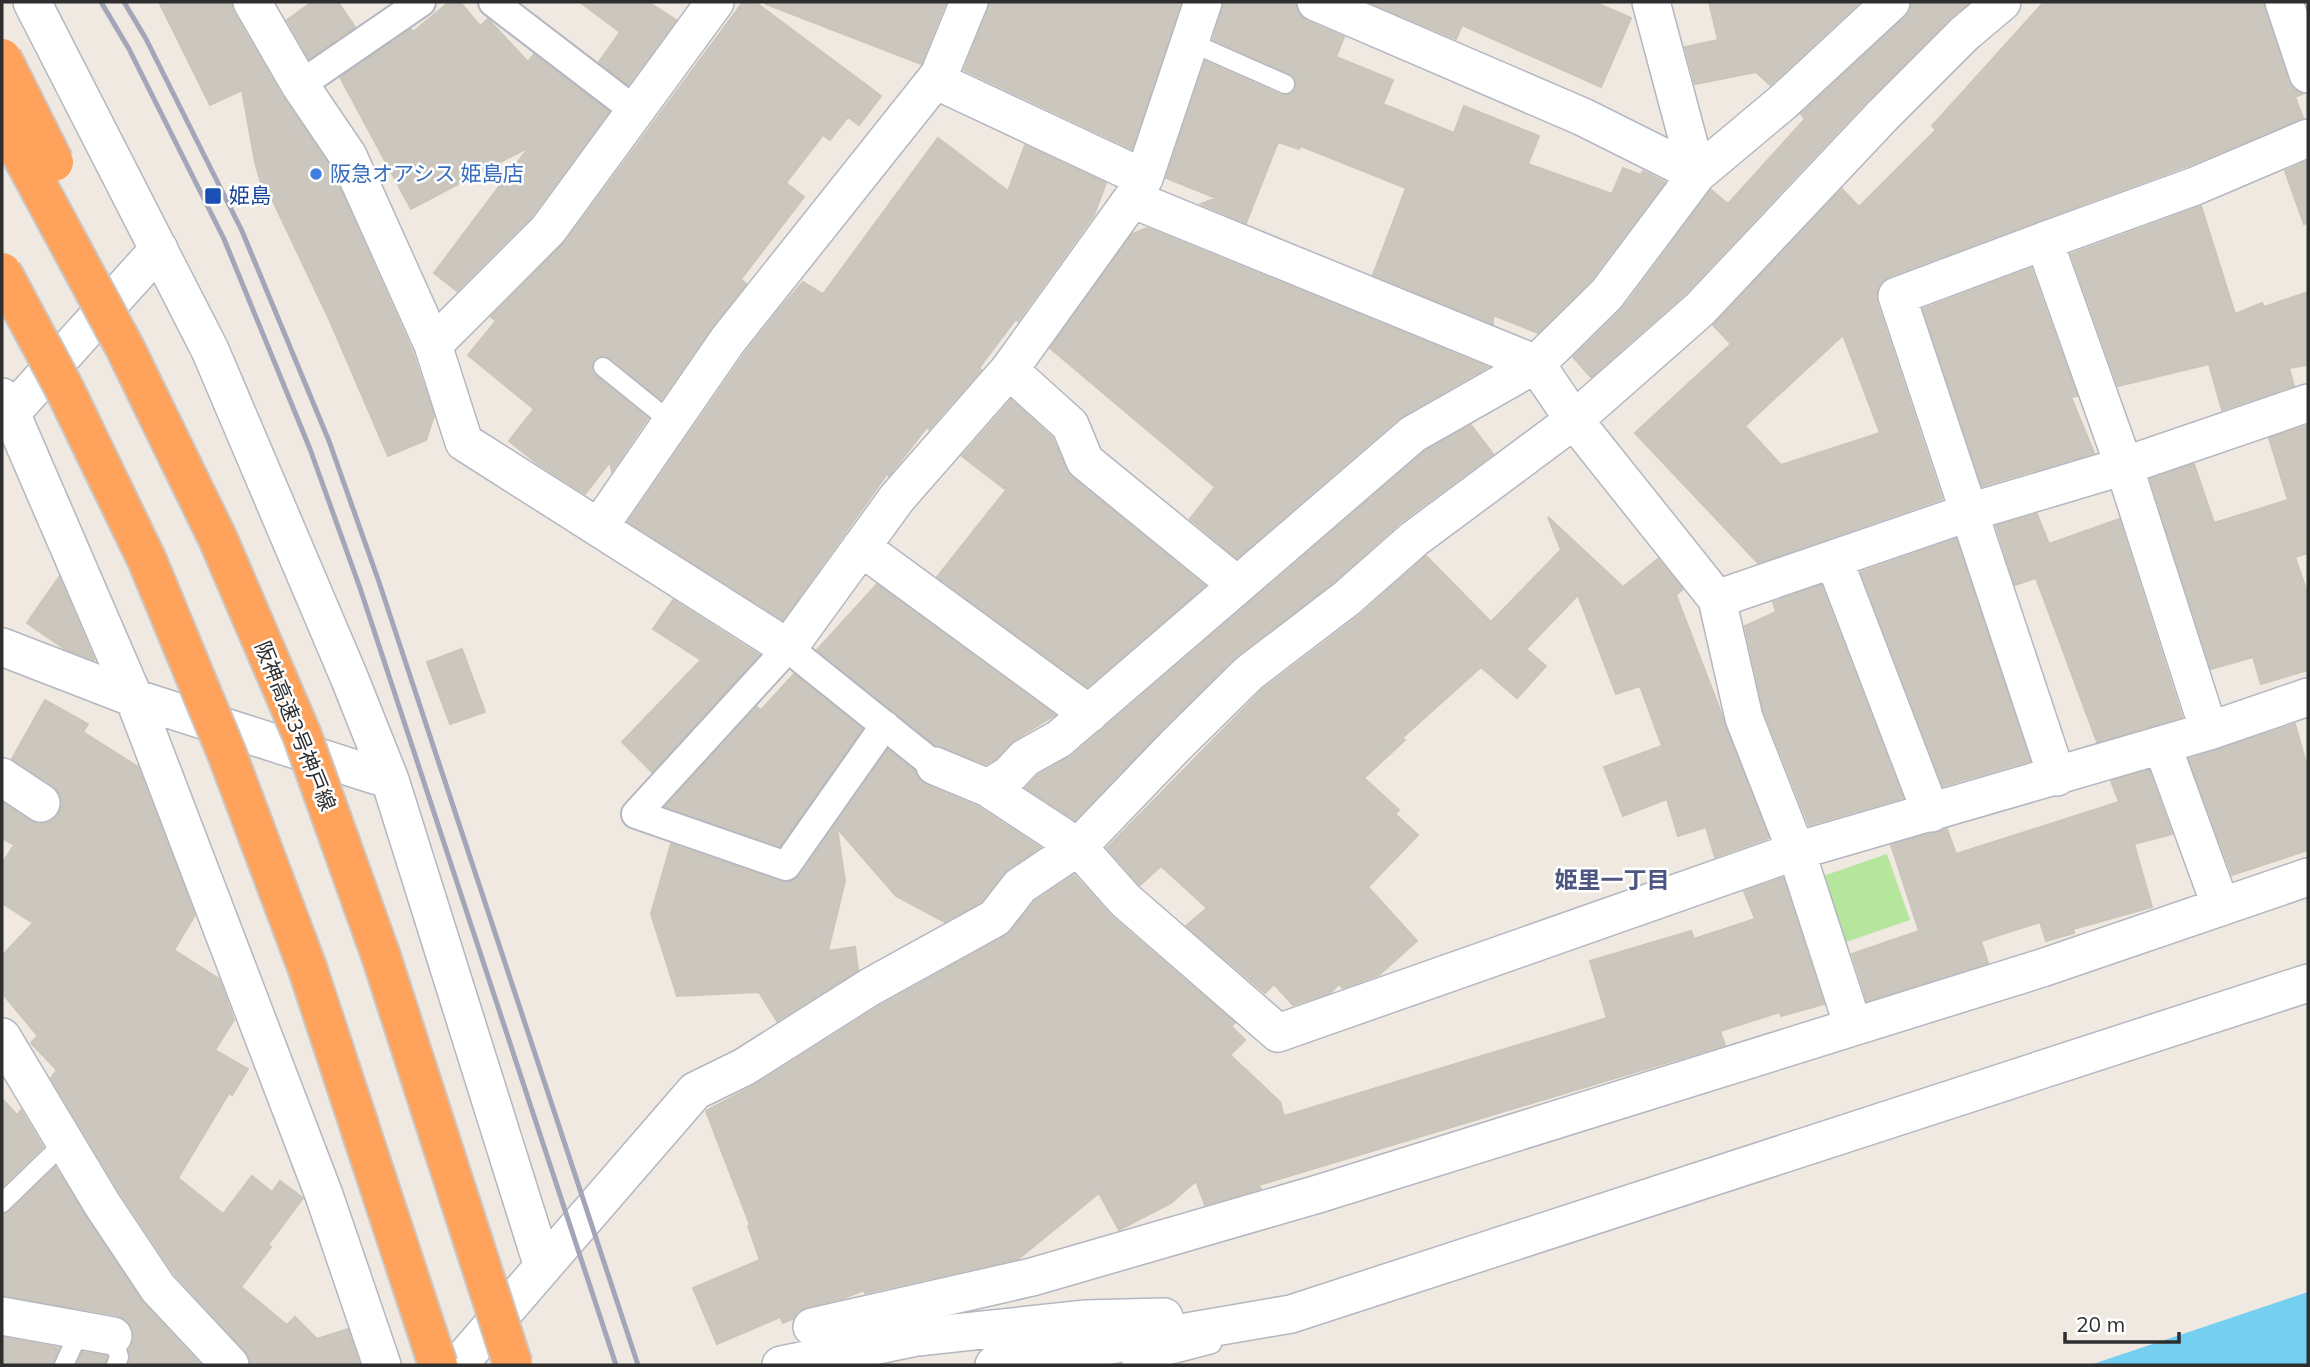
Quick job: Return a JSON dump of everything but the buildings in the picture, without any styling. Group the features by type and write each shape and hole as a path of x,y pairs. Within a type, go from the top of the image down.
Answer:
{"highway":[{"path":"2,58 141,338 232,530 263,613 302,735"},
{"name":"阪神高速3号神戸線","path":"2,119 142,384 218,539 302,735 381,956 513,1365"},
{"path":"2,272 63,386 147,560 227,754 307,967 438,1365"}],"street":[{"path":"32,2 215,362 349,677 390,780 543,1267"},
{"path":"252,2 300,85 348,156 433,345 464,442 788,648 935,766 988,788 1079,847 1125,900 1278,1033 1796,851 2057,777 2209,731 2308,697"},
{"path":"300,85 421,2"},
{"path":"493,2 635,110"},
{"path":"433,345 548,230 715,2"},
{"path":"599,527 728,340 935,80 970,2"},
{"path":"885,725 786,866 636,814 788,648 897,498 1009,370 1138,188 1203,2"},
{"path":"1316,2 1583,117 1697,174"},
{"path":"1651,2 1697,174"},
{"path":"988,788 1009,775 1025,758 1059,739 1413,434 1536,364 1606,294 1697,174 1783,102 1891,2"},
{"path":"458,1365 695,1091 744,1067 870,987 995,918 1020,886 1079,847 1249,673 1348,598 1413,539 1574,420 1700,309 1883,115 1964,34 2002,2"},
{"path":"2284,2 2308,74"},
{"path":"935,80 1138,188 1536,364 1574,420 1717,599 1744,718 1796,851 1853,1027"},
{"path":"2057,777 1897,296 2195,186 2308,138"},
{"path":"2044,241 2124,466 2209,731"},
{"path":"159,249 5,409 134,698 324,1195 382,1365"},
{"path":"1009,370 1070,425 1085,461 1237,585"},
{"path":"1717,599 1970,512 2124,466 2308,403"},
{"path":"861,547 1088,714"},
{"path":"1834,560 1931,813"},
{"path":"7,659 390,780"},
{"path":"2162,745 2221,907"},
{"path":"2,777 41,803"},
{"path":"812,1327 1045,1273 1318,1194 2042,968 2308,877"},
{"path":"994,1365 1291,1314 2308,983"},
{"path":"2,1037 103,1204 158,1288 230,1365"},
{"path":"781,1365 917,1337 1086,1319 1291,1314"},
{"path":"2,1316 103,1345"}],"lane":[{"path":"1190,42 1285,84"},
{"path":"603,367 671,422"},
{"path":"2,1203 65,1142"},
{"path":"1131,1365 1217,1343 1291,1314"},
{"path":"64,1365 103,1345"}],"green space":[{"path":"1887,854 1910,920 1846,942 1823,876"}],"water":[{"path":"2308,1292 2308,1365 2090,1365"}],"railway":[{"path":"101,2 129,49 224,239 310,449 360,588 616,1365"},
{"path":"124,2 146,39 242,231 329,441 379,582 638,1365"}],"place":[{"name":"阪急オアシス 姫島店","path":"316,174"},
{"name":"姫島","path":"213,196"}],"district":[{"name":"姫里一丁目","path":"1612,880"}]}
